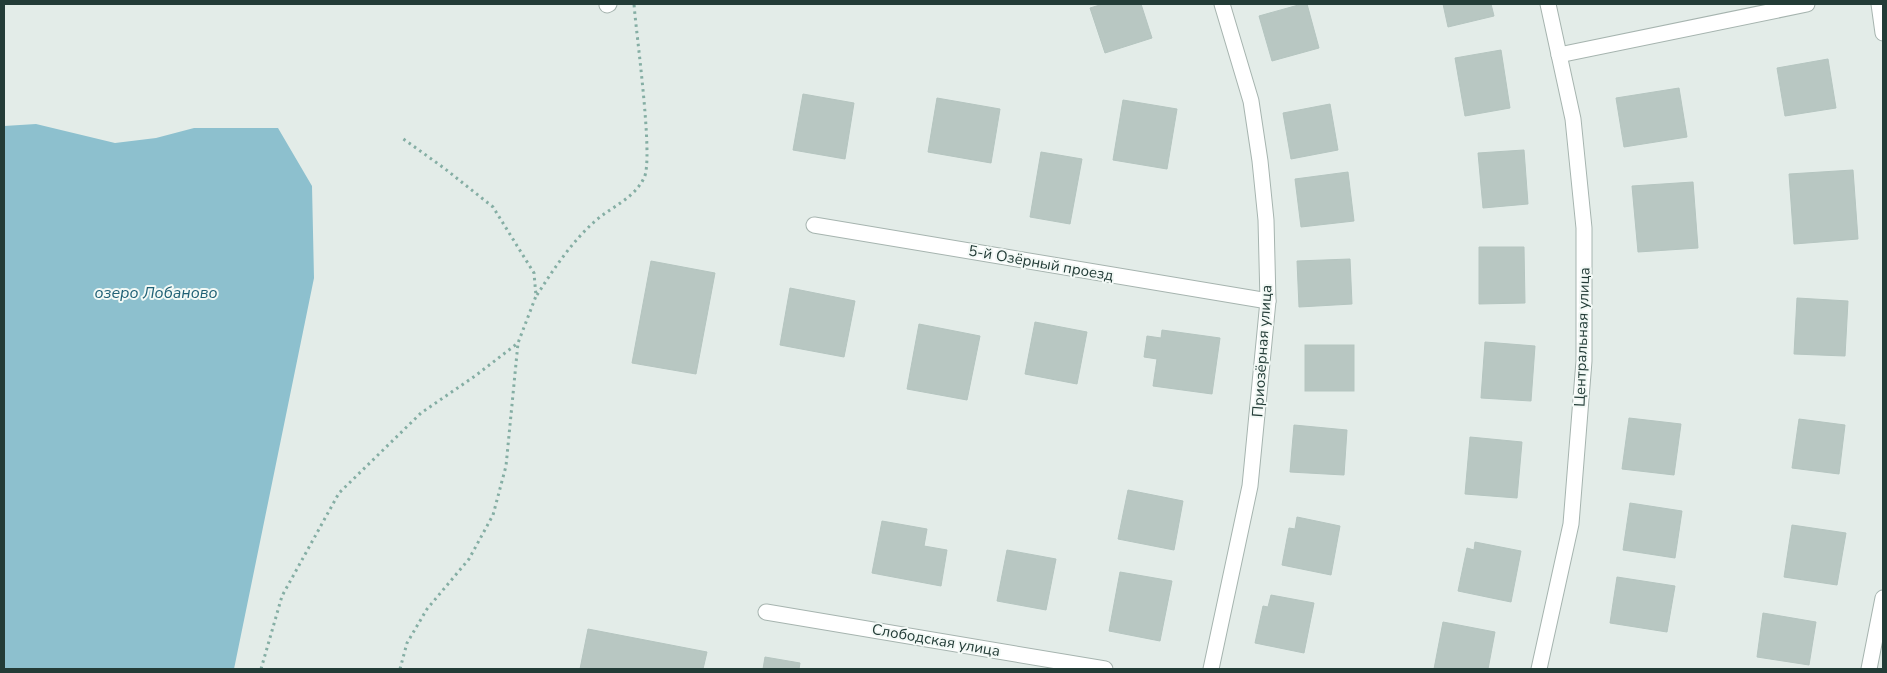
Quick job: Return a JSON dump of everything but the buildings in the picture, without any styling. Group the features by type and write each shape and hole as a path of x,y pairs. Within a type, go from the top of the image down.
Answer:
{"street":[{"name":"Приозёрная улица","path":"1211,669 1250,486 1268,301 1266,220 1251,101 1222,4"},
{"name":"Центральная улица","path":"1538,669 1571,524 1584,361 1584,228 1573,119 1548,4"},
{"path":"1559,55 1807,4"},
{"path":"1879,4 1883,33"},
{"name":"5-й Озёрный проезд","path":"814,225 1268,301"},
{"path":"1869,669 1883,598"},
{"name":"Слободская улица","path":"766,612 1105,669"}],"path":[{"path":"400,669 407,644 427,609 469,559 493,515 506,466 518,342 536,296 560,261 593,222 627,199 645,177 648,146 634,4"},
{"path":"402,138 444,168 492,207 534,273 536,296"},
{"path":"261,669 282,596 339,493 421,413 475,376 518,342"}],"water":[{"name":"озеро Лобаново","path":"36,124 115,143 156,138 194,128 278,128 312,186 314,278 234,669 4,669 4,126"}]}
